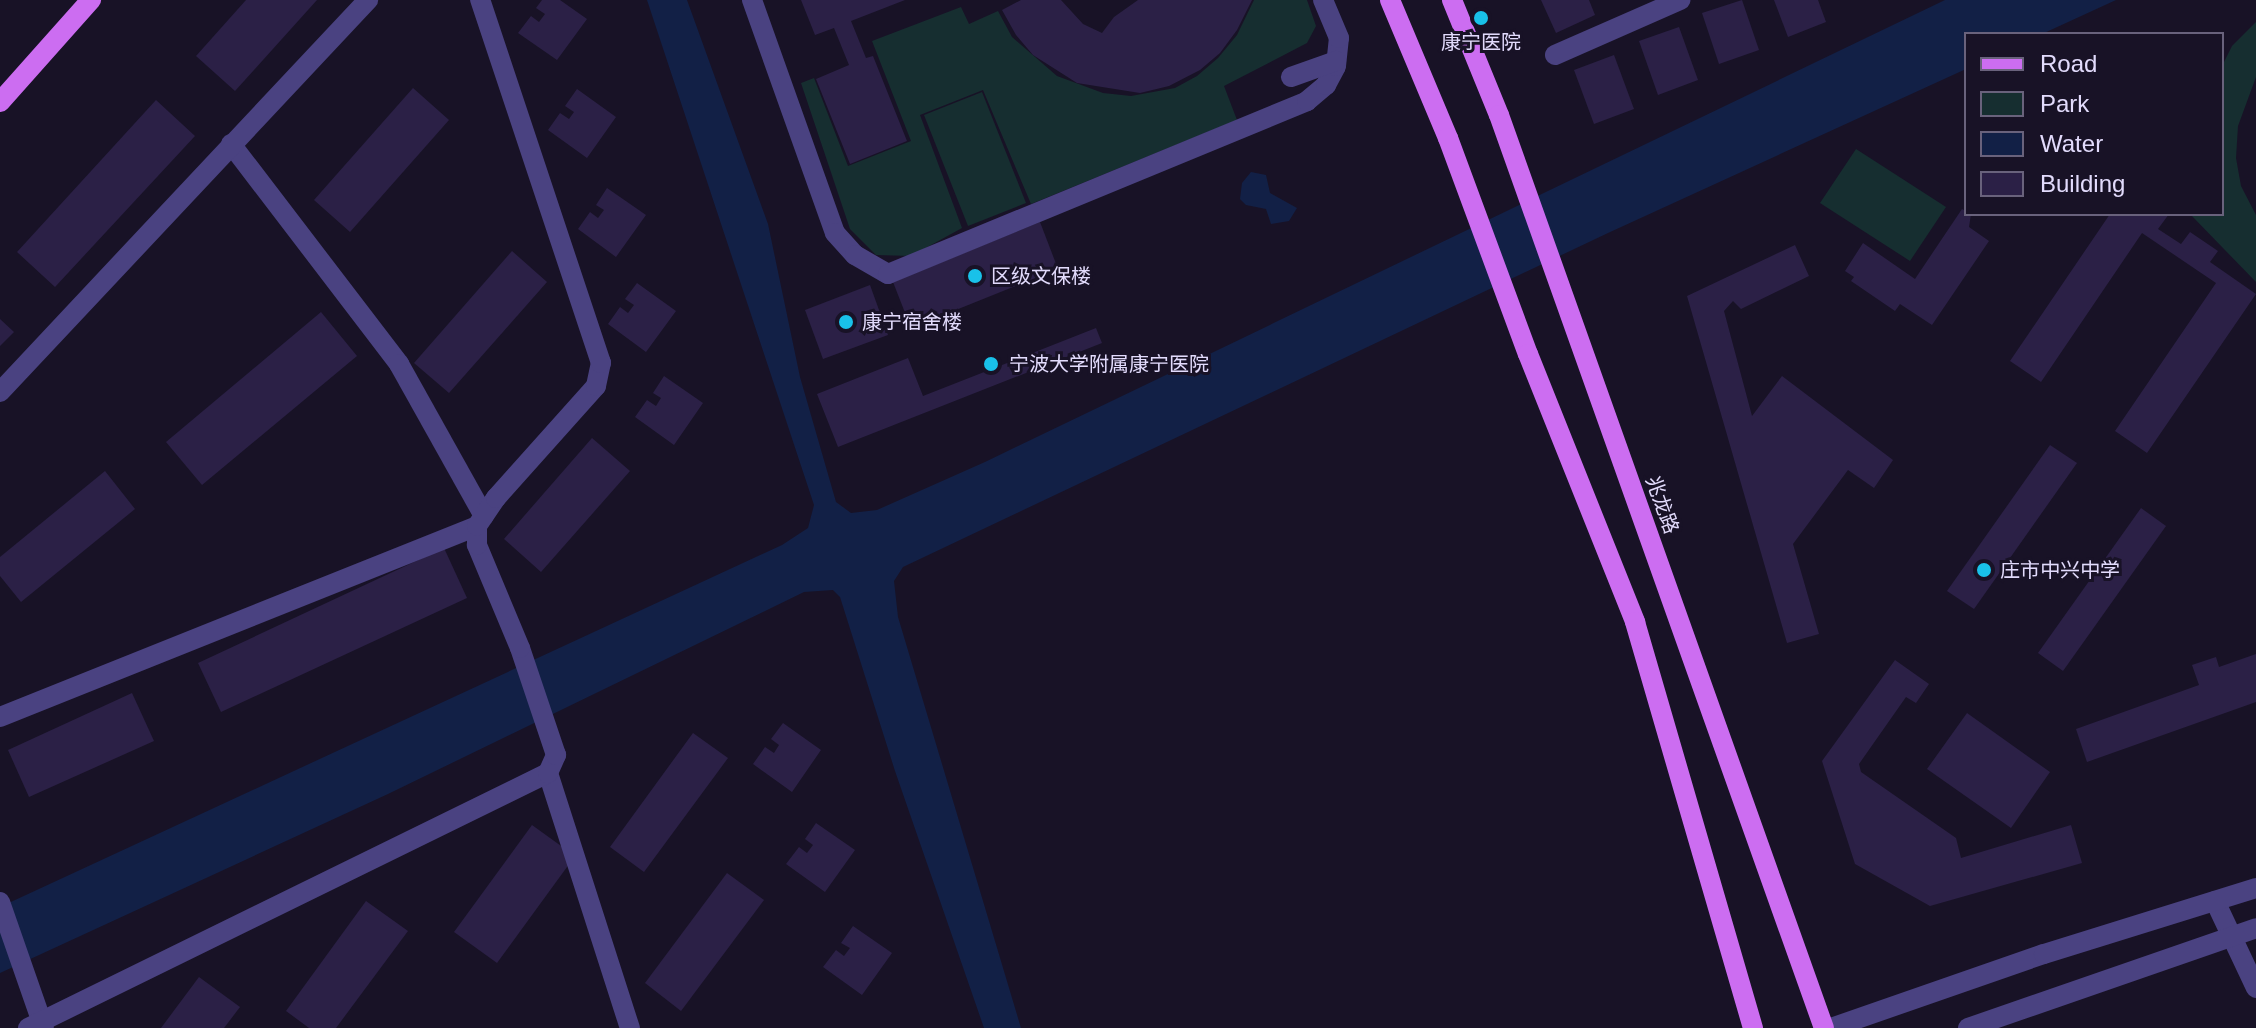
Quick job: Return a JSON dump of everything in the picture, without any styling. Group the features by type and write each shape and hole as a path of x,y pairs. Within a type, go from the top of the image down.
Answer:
{"main road":[{"path":"0,102 91,0"},
{"path":"1390,0 1448,138 1528,354 1635,622 1753,1028"},
{"name":"兆龙路","path":"1452,0 1499,115 1824,1028"}],"street":[{"path":"0,392 368,0"},
{"path":"0,717 480,521 596,386 601,363 480,0"},
{"path":"752,0 835,233 855,255 888,274 1307,101 1326,85 1336,61 1339,38 1323,0"},
{"path":"1555,55 1680,0"},
{"path":"1291,77 1336,61"},
{"path":"0,902 28,982 38,1026 548,773 556,755 520,648 477,545 480,521 399,364 231,144"},
{"path":"548,773 630,1028"},
{"path":"1831,1028 2044,954 2256,888"},
{"path":"2215,901 2256,988"},
{"path":"1968,1028 2256,928"}],"green space":[{"path":"1254,0 1307,0 1316,26 1307,43 1224,86 1237,120 1031,204 983,90 920,115 962,228 911,256 876,255 850,229 801,83 814,78 848,166 911,141 872,41 961,7 969,24 998,11 1012,37 1057,76 1103,93 1131,96 1175,88 1197,76 1218,58 1237,35"},
{"path":"2256,22 2256,77 2238,126 2236,158 2241,186 2256,215 2256,282 2192,216 2224,216 2224,62 2232,46"},
{"path":"982,92 1026,203 968,226 924,115"},
{"path":"1856,149 1946,207 1910,261 1820,203"}],"water":[{"path":"647,0 687,0 768,224 800,377 836,502 851,513 877,510 985,462 1945,0 2116,0 2046,32 1964,32 1964,70 1608,233 903,567 894,581 898,617 1021,1028 984,1028 895,771 840,597 833,590 804,592 388,794 0,973 0,907 782,545 808,528 814,505"},
{"path":"1251,172 1266,175 1270,193 1297,208 1289,221 1271,224 1266,209 1246,205 1240,199 1242,183"}],"building":[{"path":"246,0 317,0 235,91 196,56"},
{"path":"542,0 560,0 587,19 557,60 518,33 531,16 539,22 545,14 536,8"},
{"path":"801,0 905,0 851,21 866,58 873,56 907,141 850,164 816,79 849,65 834,28 815,35"},
{"path":"1021,0 1061,0 1083,24 1102,33 1114,17 1138,0 1252,0 1237,30 1220,53 1200,70 1169,86 1140,93 1077,83 1033,55 1016,35 1002,10"},
{"path":"1541,0 1589,0 1595,15 1556,33"},
{"path":"1742,0 1759,50 1719,64 1702,13"},
{"path":"1774,0 1818,0 1826,22 1788,37"},
{"path":"1679,27 1698,80 1658,95 1639,41"},
{"path":"1614,55 1634,109 1594,124 1574,70"},
{"path":"413,88 449,120 350,232 314,200"},
{"path":"577,89 616,117 587,158 548,130 560,113 569,119 574,112 565,106"},
{"path":"156,100 195,136 55,287 17,252"},
{"path":"607,188 646,215 616,257 578,229 590,212 598,218 604,210 596,205"},
{"path":"1964,210 1964,216 1971,216 1969,227 1989,241 1932,325 1900,304 1895,311 1851,281 1854,277 1845,271 1863,243 1915,279"},
{"path":"2109,216 2168,216 2158,229 2181,244 2190,232 2218,251 2210,262 2256,294 2147,453 2115,431 2216,283 2142,233 2041,382 2010,361"},
{"name":"区级文保楼","path":"1040,222 1058,269 911,328 893,282"},
{"path":"1795,245 1809,276 1741,309 1733,301 1724,311 1752,416 1782,376 1893,460 1874,488 1848,470 1793,544 1819,634 1787,643 1687,296"},
{"path":"512,251 547,282 449,393 414,363"},
{"path":"637,283 676,311 646,352 608,324 620,307 628,313 634,305 625,299"},
{"name":"康宁宿舍楼","path":"870,285 888,335 823,359 805,310"},
{"path":"321,312 357,356 202,485 166,442"},
{"path":"0,319 14,332 0,346"},
{"path":"1096,328 1102,343 838,447 817,394 908,358 923,396"},
{"path":"664,376 703,403 674,445 635,417 647,400 656,406 661,398 653,393"},
{"path":"592,438 630,471 541,572 504,539"},
{"path":"2050,445 2077,463 1974,609 1947,591"},
{"path":"105,471 135,509 21,602 0,576 0,557"},
{"path":"2141,508 2166,526 2063,671 2038,653"},
{"path":"444,548 467,598 221,712 198,663"},
{"path":"2256,654 2256,702 2087,762 2076,729 2199,685 2192,665 2216,657 2219,667"},
{"path":"1895,660 1929,684 1916,703 1906,697 1859,764 1861,772 1956,838 1961,858 2071,825 2082,863 1930,906 1855,864 1822,761"},
{"path":"132,693 154,741 29,797 8,750"},
{"path":"1967,713 2050,772 2011,828 1927,769"},
{"path":"783,723 821,750 792,792 753,764 765,747 774,753 779,745 771,739"},
{"path":"693,733 728,758 644,872 610,847"},
{"path":"816,823 855,850 825,892 786,864 799,847 807,853 813,845 805,839"},
{"path":"532,825 575,856 497,963 454,932"},
{"path":"727,873 764,900 681,1011 645,983"},
{"path":"366,901 408,931 336,1028 309,1028 286,1011"},
{"path":"853,926 892,953 862,995 823,967 836,950 844,956 850,948 841,943"},
{"path":"199,977 240,1007 224,1028 161,1028"}],"place":[{"name":"康宁医院","path":"1481,18"},
{"name":"区级文保楼","path":"975,276"},
{"name":"康宁宿舍楼","path":"846,322"},
{"name":"宁波大学附属康宁医院","path":"991,364"},
{"name":"庄市中兴中学","path":"1984,570"}]}
